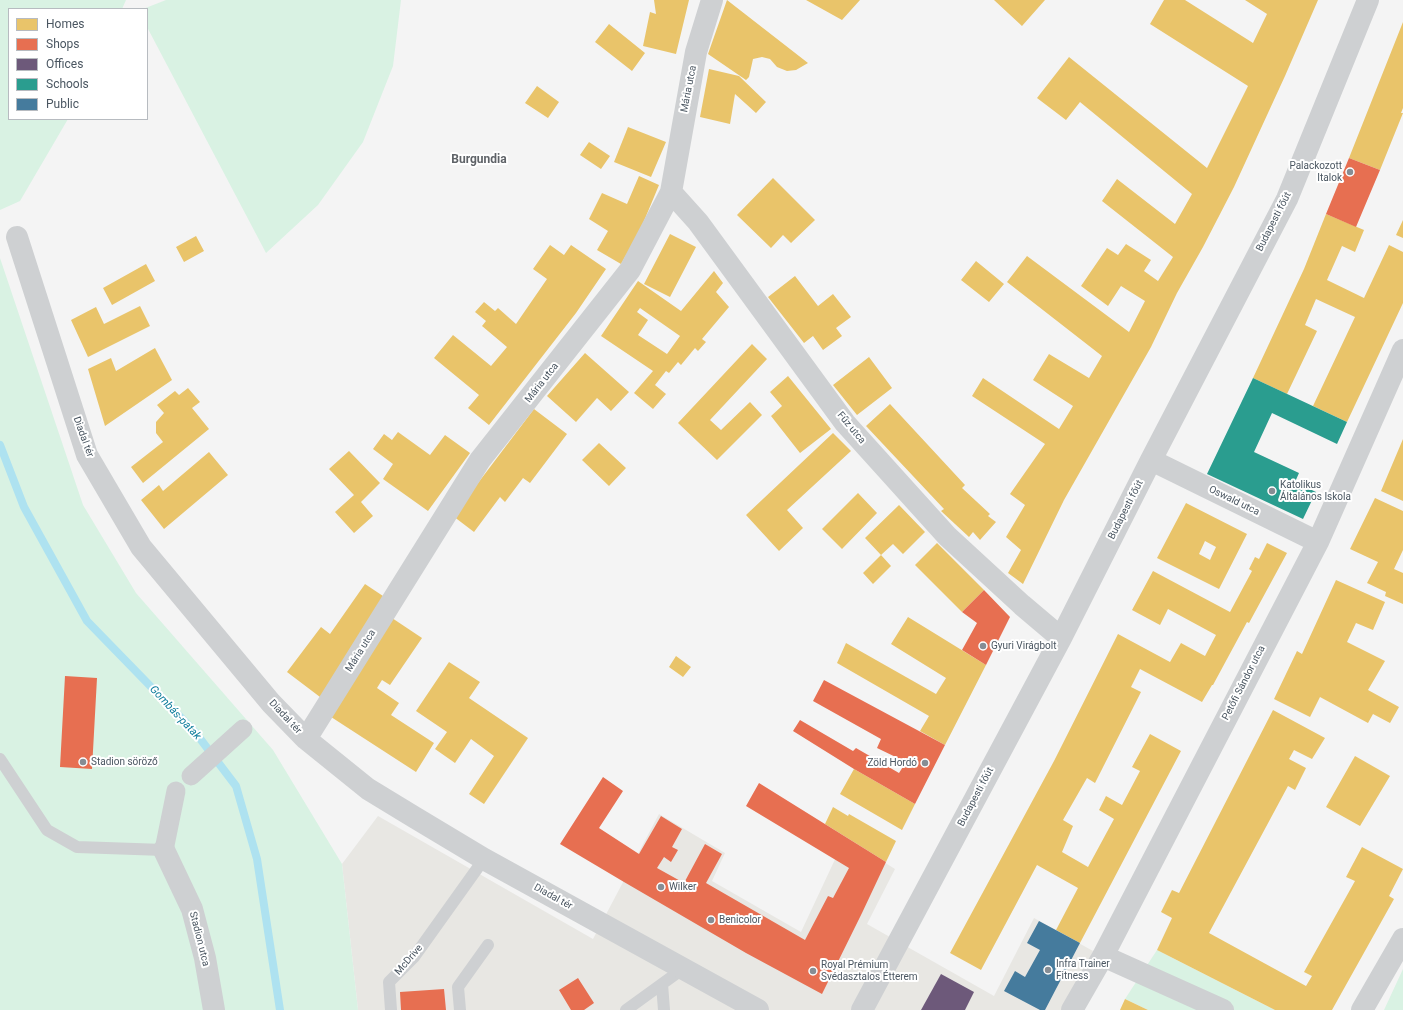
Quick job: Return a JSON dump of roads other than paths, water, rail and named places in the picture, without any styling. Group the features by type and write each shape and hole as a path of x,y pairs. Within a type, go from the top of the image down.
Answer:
{"street":[{"name":"Mária utca","path":"306,739 480,460 630,270 670,192 696,52 712,0"},
{"name":"Budapesti főút","path":"862,1010 1061,638 1151,460 1287,199 1368,0"},
{"name":"Fűz utca","path":"670,192 698,222 845,423 948,536 1022,605 1061,638"},
{"name":"Diadal tér","path":"17,237 87,455 141,548 266,697 306,739 368,789 484,859 758,1010"},
{"name":"Petőfi Sándor utca","path":"1072,1010 1103,956 1318,542 1403,350"},
{"name":"Oswald utca","path":"1151,460 1318,542"},
{"path":"191,776 243,729"},
{"path":"164,850 176,791"},
{"name":"Stadion utca","path":"164,850 192,909 205,958 214,1010"},
{"path":"1362,1010 1403,938"},
{"path":"1103,956 1223,1010"}],"lane":[{"path":"0,759 47,830 77,847 164,850"},
{"name":"McDrive","path":"391,1010 389,982 414,957 484,859"},
{"path":"460,1010 458,987 488,945"},
{"path":"626,1010 684,968"},
{"path":"662,984 664,1010"}],"waterway":[{"name":"Gombás-patak","path":"0,445 24,507 87,621 195,732 236,786 257,859 280,1010"}],"place":[{"name":"Palackozott Italok","path":"1350,172"},
{"name":"Katolikus Általános Iskola","path":"1272,491"},
{"name":"Gyuri Virágbolt","path":"983,646"},
{"name":"Stadion söröző","path":"83,762"},
{"name":"Zöld Hordó","path":"925,763"},
{"name":"Wilker","path":"661,887"},
{"name":"Benicolor","path":"711,920"},
{"name":"Infra Trainer Fitness","path":"1048,970"},
{"name":"Royal Prémium Svédasztalos Étterem","path":"813,971"}],"district":[{"name":"Burgundia","path":"479,160"}]}
